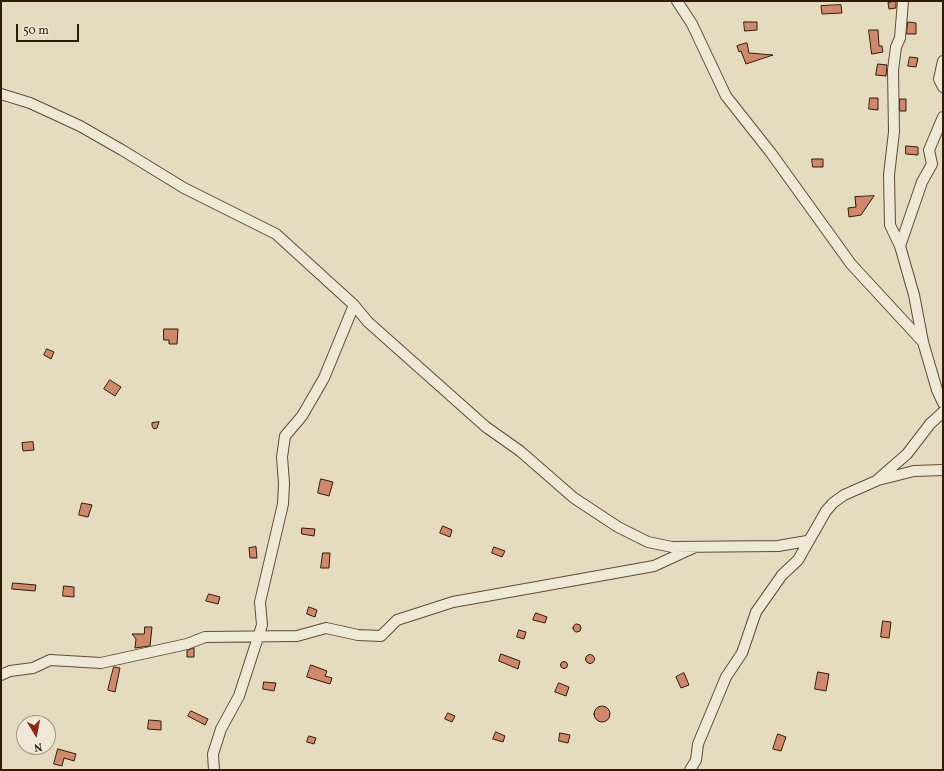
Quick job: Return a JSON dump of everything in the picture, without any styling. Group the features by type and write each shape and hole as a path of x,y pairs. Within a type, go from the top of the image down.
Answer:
{"street":[{"path":"677,1 692,24"},
{"path":"683,1 692,24 726,96 771,153 851,264 923,342"},
{"path":"903,1 900,38 896,48 893,70 894,132 889,175 890,225 900,246 914,295 923,342 937,390 943,403"},
{"path":"943,61 939,79 943,86"},
{"path":"1,94 30,103 80,126 184,188 276,234 354,305 368,322 486,427 520,451 574,498 618,527 648,542 672,547 778,546 807,541"},
{"path":"900,246 922,182 932,164 929,150 943,117"},
{"path":"214,770 213,754 219,735 239,696 262,625 260,602 283,504 284,483 282,457 285,436 302,416 324,378 354,305"},
{"path":"876,481 907,454 930,424 943,412"},
{"path":"690,770 696,760 698,744 726,677 742,653 756,612 782,575 798,560 807,541 833,503 844,495 876,481 914,471 943,470"},
{"path":"1,675 10,671 33,668 50,660 100,663 187,644 205,637 257,638 297,636 326,628 358,635 381,636 397,620 453,602 654,566 698,546"}],"building":[{"path":"896,1 896,8 889,9 888,3"},
{"path":"841,5 842,13 822,14 821,6"},
{"path":"744,22 757,22 757,30 745,31"},
{"path":"908,22 916,23 916,34 907,34"},
{"path":"869,30 878,30 879,46 882,46 883,52 872,54"},
{"path":"747,43 749,53 773,55 746,64 741,51 739,52 737,46"},
{"path":"910,57 918,58 916,67 908,66"},
{"path":"878,64 887,65 886,76 876,75"},
{"path":"870,98 878,98 878,110 869,109"},
{"path":"900,99 906,99 906,111 900,111"},
{"path":"906,146 918,147 918,155 906,154"},
{"path":"812,159 823,159 823,167 813,167"},
{"path":"874,196 861,215 849,217 848,208 856,207 855,197"},
{"path":"164,329 178,329 177,344 169,344 169,340 164,340"},
{"path":"47,349 54,352 51,359 44,355"},
{"path":"110,380 121,387 115,396 104,389"},
{"path":"159,422 157,428 154,429 152,423"},
{"path":"33,442 34,450 23,451 22,443"},
{"path":"321,479 333,482 329,496 318,493"},
{"path":"82,503 92,505 88,517 79,515"},
{"path":"443,526 452,530 450,537 440,533"},
{"path":"302,528 315,529 314,536 302,534"},
{"path":"256,547 257,558 250,558 249,548"},
{"path":"494,547 505,551 502,557 492,553"},
{"path":"323,553 330,553 329,568 321,568"},
{"path":"13,583 36,585 35,591 12,589"},
{"path":"64,586 74,587 74,597 63,596"},
{"path":"209,594 220,597 218,604 206,601"},
{"path":"309,607 317,610 315,617 307,614"},
{"path":"536,613 547,617 545,623 533,620"},
{"path":"883,621 891,622 889,638 881,637"},
{"path":"575,624 579,624 581,628 579,632 575,632 573,630 573,626"},
{"path":"145,627 152,627 150,646 135,648 136,639 132,634 144,634"},
{"path":"519,630 526,632 524,639 517,637"},
{"path":"194,648 194,657 187,657 187,651"},
{"path":"501,654 520,661 518,669 499,661"},
{"path":"590,654 595,659 590,664 585,659"},
{"path":"564,662 567,665 564,668 561,665"},
{"path":"311,665 327,671 325,676 332,678 330,684 307,677"},
{"path":"114,667 120,668 115,692 108,690"},
{"path":"818,672 829,674 826,691 815,689"},
{"path":"684,673 689,685 681,688 676,677"},
{"path":"264,682 276,683 274,691 263,689"},
{"path":"559,683 569,687 566,696 555,692"},
{"path":"599,706 605,706 610,711 608,720 605,722 599,722 594,717 594,711"},
{"path":"191,711 208,719 205,725 188,716"},
{"path":"448,713 455,716 452,722 445,719"},
{"path":"149,720 161,721 161,730 148,729"},
{"path":"496,732 505,736 503,742 493,739"},
{"path":"560,733 570,735 568,743 559,741"},
{"path":"778,734 786,737 781,751 773,749"},
{"path":"309,736 316,738 314,744 307,742"},
{"path":"58,749 76,754 74,761 64,758 62,766 54,764"}]}
